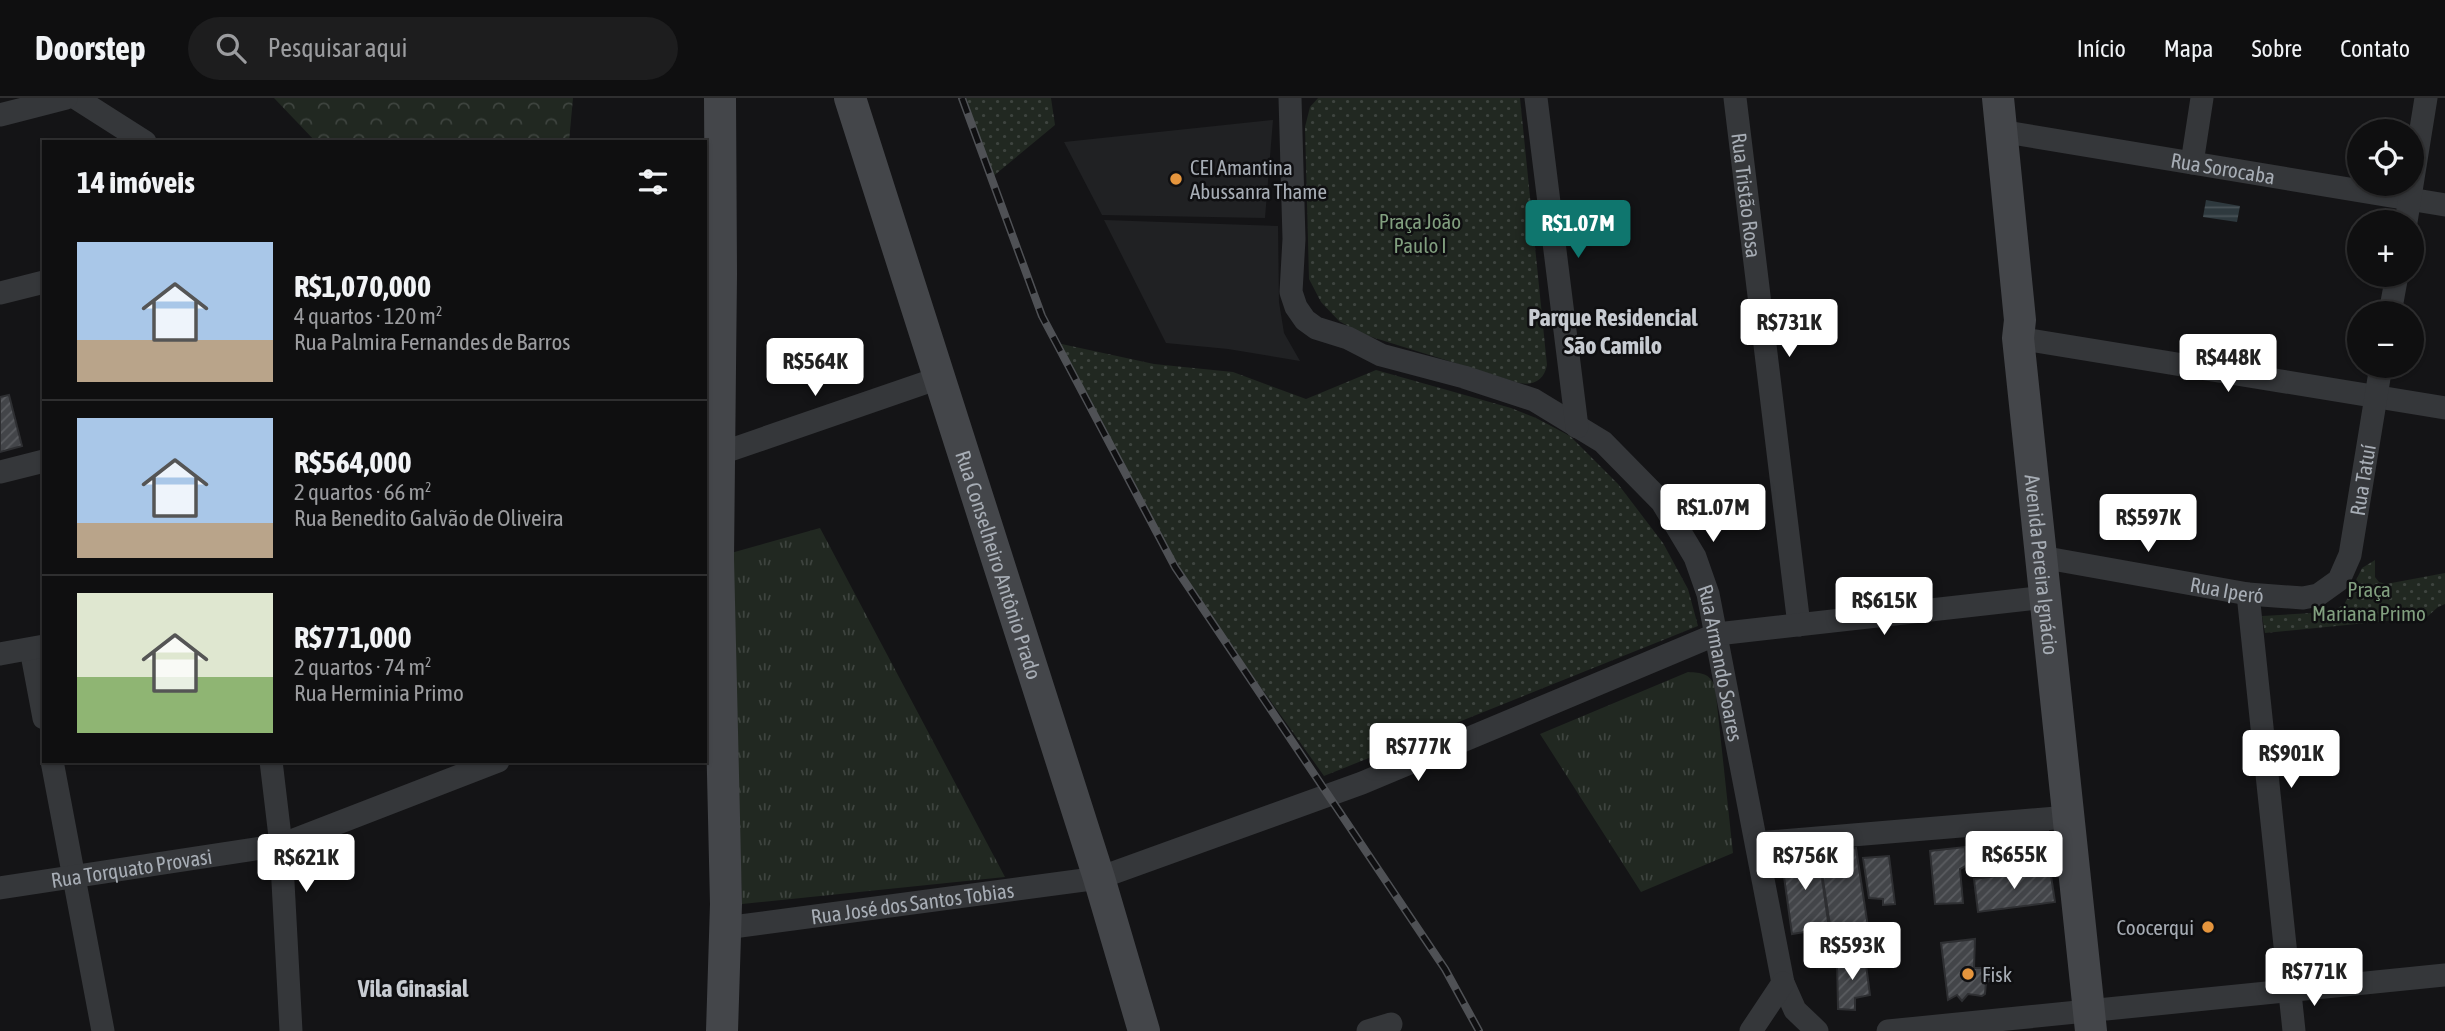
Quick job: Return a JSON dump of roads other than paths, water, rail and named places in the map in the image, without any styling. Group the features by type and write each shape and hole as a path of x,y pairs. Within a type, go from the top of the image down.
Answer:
{"main road":[{"path":"720,98 721,274 712,457 712,678 725,928 722,1031"},
{"name":"Rua Conselheiro Antônio Prado","path":"850,98 1099,878 1140,1030"},
{"name":"Avenida Pereira Ignácio","path":"1998,98 2020,320 2018,338 2090,1021"}],"street":[{"path":"0,115 66,98"},
{"path":"76,98 142,140"},
{"name":"Rua Armando Soares","path":"1290,98 1294,239 1291,292 1300,314 1322,331 1348,338 1381,355 1464,377 1534,400 1604,443 1661,502 1695,557 1708,594 1717,634 1783,983 1790,1004 1809,1024"},
{"path":"1536,98 1577,427"},
{"name":"Rua Tristão Rosa","path":"1735,98 1799,625"},
{"path":"2192,163 2202,98"},
{"path":"2408,210 2427,98"},
{"name":"Rua Sorocaba","path":"2000,131 2445,205"},
{"path":"0,293 42,282"},
{"path":"2018,338 2445,408"},
{"path":"712,457 939,378"},
{"name":"Rua Tatuí","path":"2329,588 2339,580 2350,555 2379,378"},
{"path":"0,472 42,462"},
{"name":"Rua Iperó","path":"2041,557 2248,594 2303,598 2329,588"},
{"path":"2248,594 2294,1031"},
{"name":"Rua José dos Santos Tobias","path":"725,928 1099,878 1362,783 1717,634 2046,597"},
{"path":"0,654 37,648 42,698"},
{"path":"52,763 103,1031"},
{"path":"271,763 281,845 291,1031"},
{"name":"Rua Torquato Provasi","path":"0,888 281,845 493,763"},
{"path":"1757,843 2068,817"},
{"path":"1888,1031 2090,1021 2290,990 2445,975"},
{"path":"1751,1031 1783,983"},
{"path":"1368,1031 1391,1024"}],"railway":[{"path":"962,98 1042,316 1175,567 1445,969 1479,1031"}],"place":[{"name":"CEI Amantina Abussanra Thame","path":"1176,179"},
{"name":"Coocerqui","path":"2208,927"},
{"name":"Fisk","path":"1968,974"}],"district":[{"name":"Parque Residencial São Camilo","path":"1613,331"},
{"name":"Vila Ginasial","path":"413,988"}],"park label":[{"name":"Praça João Paulo I","path":"1420,233"},
{"name":"Praça Mariana Primo","path":"2369,601"}]}
